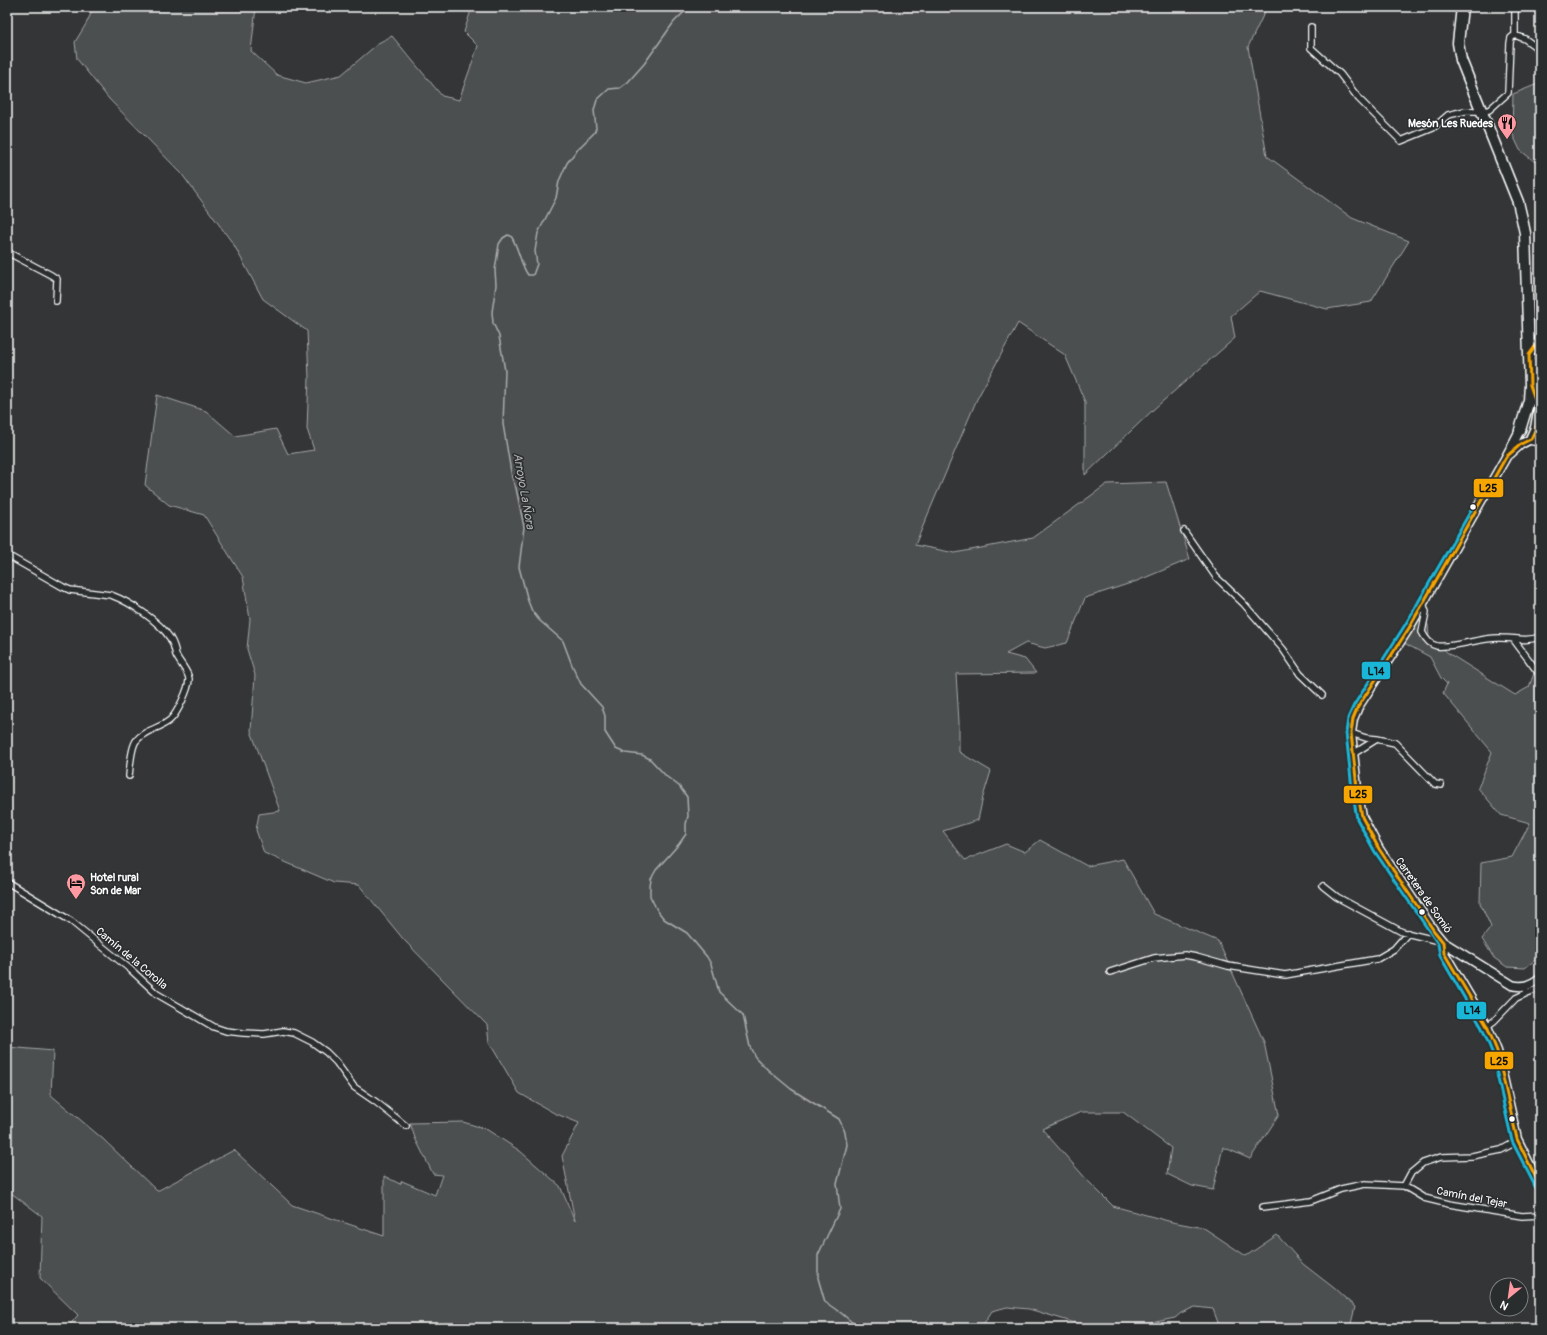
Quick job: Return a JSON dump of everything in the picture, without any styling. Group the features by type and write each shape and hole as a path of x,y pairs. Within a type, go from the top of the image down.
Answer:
{"highway":[{"path":"1462,7 1458,51 1518,202 1525,233 1530,385 1529,400 1520,430 1539,430"},
{"path":"1530,385 1540,412 1539,430 1535,440"},
{"path":"1529,400 1539,430"}],"street":[{"path":"1311,27 1312,48 1340,74 1359,99 1401,141 1433,128 1448,116 1464,111 1481,112 1489,110 1508,93 1510,43 1511,38 1515,35 1515,7"},
{"path":"1515,35 1525,39 1540,50"},
{"path":"7,252 57,279 56,301"},
{"path":"1540,340 1529,360 1540,364"},
{"path":"1506,458 1520,430"},
{"path":"1506,458 1521,444 1535,440"},
{"name":"Carretera de Somió","path":"1506,458 1423,603 1358,707 1353,719 1351,733 1352,754 1362,818 1379,849 1434,931 1443,942 1505,982 1526,990"},
{"path":"1184,531 1216,577 1243,603 1283,649 1300,674 1322,695"},
{"path":"7,555 70,590 111,595 117,598 146,615 170,638 178,659 188,676 188,686 183,699 170,720 146,732 136,741 130,762 129,776"},
{"path":"1423,603 1426,612 1422,632 1428,641 1435,646 1453,646 1472,640 1500,638 1528,640 1540,637"},
{"path":"1514,640 1540,675"},
{"path":"1351,733 1366,738 1377,738 1394,743 1435,784 1441,785"},
{"path":"1352,754 1377,738"},
{"name":"Camín de la Corolla","path":"7,882 71,921 131,970 157,994 214,1027 226,1031 242,1033 264,1034 282,1031 294,1033 312,1042 326,1052 336,1062 345,1077 354,1087 376,1102 406,1126"},
{"path":"1323,886 1337,897 1399,930 1443,942 1444,954 1487,1026 1497,1051 1516,1139 1540,1186"},
{"path":"1110,972 1154,958 1185,956 1196,957 1228,966 1285,974 1376,959 1394,949 1408,933"},
{"path":"1487,1026 1494,1021 1516,998 1540,978"},
{"path":"1526,990 1540,988"},
{"path":"1263,1207 1311,1201 1341,1189 1365,1184 1404,1186 1411,1173 1423,1163 1441,1157 1472,1156 1501,1150 1512,1144 1516,1139"},
{"name":"Camín del Tejar","path":"1404,1186 1424,1198 1449,1204 1522,1216 1540,1215"}],"shaded area":[{"path":"94,7 256,7 251,51 277,75 306,83 341,75 380,42 392,36 442,96 459,100 478,46 464,32 472,7 1267,7 1248,47 1267,156 1352,218 1409,241 1371,302 1327,309 1260,291 1231,316 1235,338 1155,408 1085,475 1085,402 1065,355 1018,323 977,399 915,545 955,553 1033,538 1107,484 1166,482 1190,559 1137,581 1085,598 1067,643 1045,648 1026,643 1006,654 1025,659 1036,673 956,674 959,752 991,771 978,820 943,831 965,860 1006,844 1025,852 1040,840 1087,866 1123,859 1154,914 1218,941 1264,1042 1279,1115 1250,1159 1223,1147 1213,1190 1192,1186 1167,1174 1171,1148 1123,1112 1081,1112 1042,1129 1088,1181 1113,1206 1172,1222 1204,1228 1246,1256 1277,1235 1303,1264 1334,1288 1355,1307 1350,1328 1220,1328 1213,1309 1195,1307 1181,1313 1175,1318 1127,1328 1092,1328 1029,1309 1007,1307 992,1311 981,1328 67,1328 78,1315 40,1278 42,1216 7,1190 7,1047 53,1051 51,1095 103,1139 157,1191 234,1150 292,1205 384,1236 384,1176 400,1184 402,1181 435,1195 442,1175 433,1174 415,1138 410,1123 463,1122 486,1129 520,1151 560,1186 575,1221 562,1156 579,1123 554,1113 519,1093 489,1042 487,1025 404,940 359,885 334,883 264,853 256,830 259,814 280,811 251,731 255,675 247,649 250,619 243,577 204,515 169,505 145,485 157,395 206,411 235,436 276,429 288,454 314,450 307,429 309,378 307,331 263,299 234,245 181,173 109,99 77,59 75,42"},
{"path":"1540,83 1540,166 1520,150 1512,133 1513,94"},
{"path":"1422,614 1428,625 1429,637 1448,653 1515,695 1529,687 1537,665 1540,667 1540,956 1525,968 1507,967 1494,958 1482,939 1491,927 1480,903 1481,863 1512,857 1530,823 1501,815 1478,788 1492,752 1443,693 1447,684 1441,678 1430,657 1404,643"}],"waterway":[{"name":"Arroyo La Ñora","path":"689,7 674,22 644,64 628,82 620,88 609,89 597,100 594,110 596,128 594,133 577,150 567,163 559,181 556,198 538,233 535,251 537,264 533,275 528,275 525,271 511,236 508,235 503,238 499,244 495,270 496,285 492,312 493,323 499,336 505,371 503,424 512,478 516,488 524,527 519,567 532,611 539,620 563,641 581,684 602,707 605,716 605,732 616,749 625,753 642,755 650,759 667,777 679,786 687,797 688,816 686,834 656,870 651,879 650,896 657,910 664,919 687,933 707,957 711,964 719,992 743,1015 750,1047 755,1057 791,1089 839,1119 845,1132 847,1145 837,1184 840,1209 818,1255 818,1278 825,1302 859,1328"}],"transit line":[{"name":"L25","path":"1443,942 1379,849 1362,817 1351,733 1353,719 1358,707 1409,628 1506,457 1521,444 1531,439 1536,428 1539,411 1530,385 1529,355 1540,340"},
{"name":"L14","path":"1473,507 1405,625 1354,705 1348,718 1346,733 1357,819 1375,852 1438,944 1440,956 1482,1028 1492,1052 1512,1141 1536,1188"},
{"name":"L25","path":"1443,942 1444,953 1487,1026 1497,1051 1517,1139 1540,1186"}],"place":[{"name":"Mesón Les Ruedes","path":"1507,140"},
{"name":"Hotel rural Son de Mar","path":"76,900"}]}
